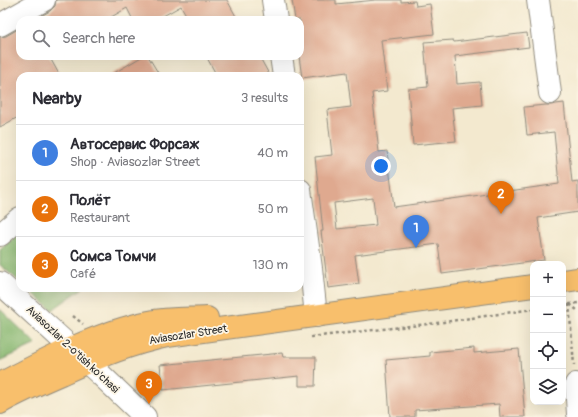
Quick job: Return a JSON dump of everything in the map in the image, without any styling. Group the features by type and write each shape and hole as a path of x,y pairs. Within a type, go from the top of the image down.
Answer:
{"main road":[{"path":"566,281 578,279"},
{"name":"Aviasozlar Street","path":"0,403 47,380 103,335 135,325 163,320 316,316 530,286"},
{"name":"Aviasozlar Street","path":"0,384 79,355"}],"street":[{"path":"2,20 44,0"},
{"path":"273,0 275,16"},
{"path":"538,0 550,93"},
{"path":"282,60 283,72"},
{"path":"304,218 316,316"},
{"path":"0,235 16,221"},
{"name":"Aviasozlar 2-o'tish ko'chasi","path":"0,283 146,417"},
{"path":"576,384 578,414"}],"path":[{"path":"566,304 578,303"},
{"path":"569,304 578,311"},
{"path":"569,304 576,384"},
{"path":"304,338 437,323 530,309"}],"green space":[{"path":"16,235 16,279 0,265 0,250"},
{"path":"32,292 77,292 52,310"},
{"path":"0,309 36,344 0,361"}],"building":[{"path":"56,0 227,0 236,16 187,16 181,6 163,16 131,16 127,8 113,16 41,16 55,6"},
{"path":"292,0 336,0 336,4 376,0 401,0 401,2 415,1 416,6 430,4 434,34 381,40 387,91 372,93 379,152 387,151 394,207 559,184 554,132 527,135 524,107 564,103 572,182 578,181 578,212 538,218 544,260 442,274 438,244 355,255 359,284 328,288 321,231 323,231 315,157 332,155 327,110 351,107 347,72 304,78 304,72 301,72 300,60 304,60 304,16 294,16","holes":["373,198 376,225 337,229 334,203"]},
{"path":"16,30 16,60 51,60 58,72 16,72 16,118 0,127 0,37 6,36"},
{"path":"527,33 529,47 455,56 457,84 480,82 482,105 452,108 456,141 413,145 408,89 428,87 424,42 453,40 454,42"},
{"path":"136,60 150,60 158,72 116,72"},
{"path":"208,60 261,60 268,72 215,72"},
{"path":"474,348 474,353 519,349 525,417 500,417 499,404 415,410 415,417 390,417 386,360 430,356 430,352"},
{"path":"282,353 283,357 316,357 315,386 299,386 299,376 163,390 160,365"}],"place":[{"name":"Полёт","path":"501,214"},
{"name":"Автосервис Форсаж","path":"416,248"},
{"name":"Сомса Томчи","path":"149,404"}]}
